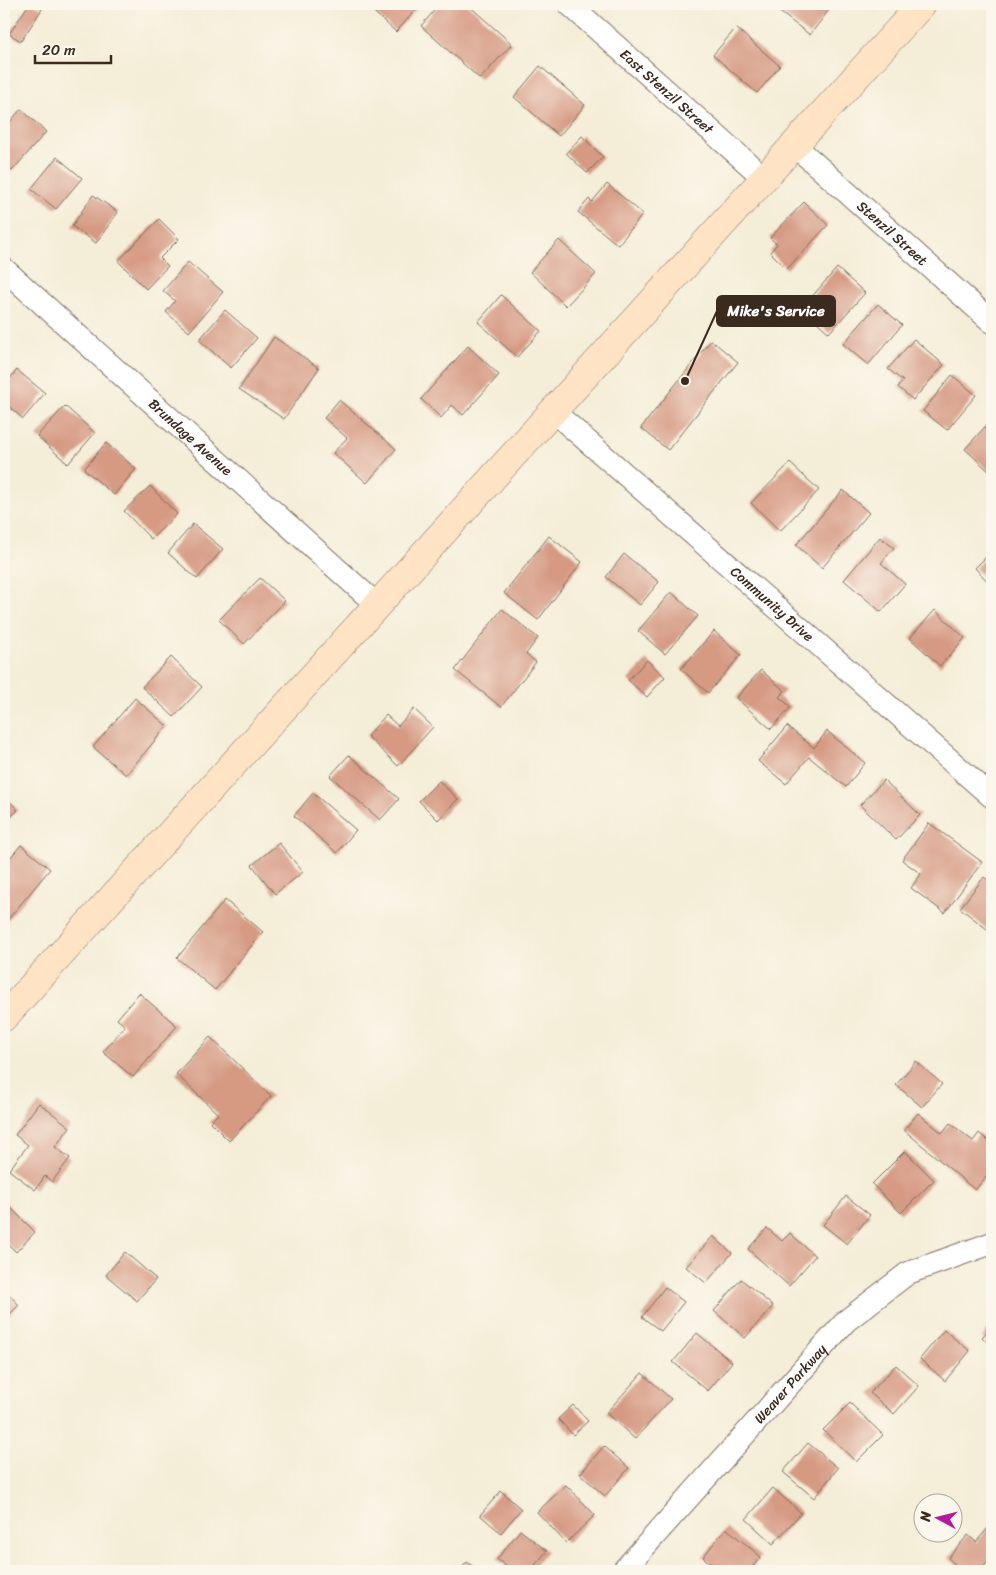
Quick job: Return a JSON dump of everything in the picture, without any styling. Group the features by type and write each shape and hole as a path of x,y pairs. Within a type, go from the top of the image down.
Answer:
{"street":[{"name":"East Stenzil Street","path":"569,4 764,178"},
{"path":"4,1017 922,4"},
{"name":"Stenzil Street","path":"794,145 992,322"},
{"name":"Brundage Avenue","path":"4,269 377,605"},
{"name":"Community Drive","path":"553,411 992,797"},
{"name":"Weaver Parkway","path":"623,1571 846,1321 908,1273 992,1242"}],"building":[{"path":"29,4 34,4 42,9 21,41 9,34"},
{"path":"365,4 421,4 396,32"},
{"path":"440,4 467,4 512,44 480,79 421,26"},
{"path":"769,4 826,4 831,7 810,35"},
{"path":"736,28 780,66 757,93 713,55"},
{"path":"540,66 585,105 559,136 514,97"},
{"path":"21,109 46,132 12,171 4,164 4,129"},
{"path":"582,136 603,157 587,173 566,153"},
{"path":"57,157 82,178 56,209 31,189"},
{"path":"607,184 643,214 618,245 578,212 589,199 592,202"},
{"path":"93,195 118,212 96,243 72,226"},
{"path":"804,202 828,225 787,269 770,252 777,244 770,238"},
{"path":"159,219 179,239 160,258 168,266 146,289 118,261"},
{"path":"559,240 596,274 566,306 530,272"},
{"path":"188,262 223,292 189,332 166,312 175,301 163,291"},
{"path":"837,268 865,293 829,333 802,308"},
{"path":"501,295 541,331 517,357 478,322"},
{"path":"878,304 902,325 868,365 843,344"},
{"path":"225,310 257,338 231,368 199,340"},
{"path":"274,337 319,368 284,419 239,389"},
{"path":"914,339 944,365 913,400 898,387 903,381 888,369"},
{"path":"711,340 738,362 668,450 641,428"},
{"path":"468,346 499,375 463,415 452,405 441,418 421,399"},
{"path":"17,370 45,393 23,419 4,402 4,386"},
{"path":"952,375 976,395 947,430 923,411"},
{"path":"339,400 396,449 367,483 333,453 347,438 324,418"},
{"path":"65,406 95,433 68,464 37,436"},
{"path":"992,419 992,474 965,449"},
{"path":"106,443 136,469 114,495 84,469"},
{"path":"790,463 819,490 780,531 751,503"},
{"path":"150,486 177,514 151,539 124,511"},
{"path":"843,490 869,513 822,568 796,545"},
{"path":"193,524 223,549 197,579 168,553"},
{"path":"549,536 582,562 538,620 504,593"},
{"path":"880,537 894,548 881,563 905,584 881,612 844,580"},
{"path":"992,551 992,586 975,568"},
{"path":"624,554 659,582 640,605 606,577"},
{"path":"260,578 285,601 244,644 219,620"},
{"path":"671,592 698,616 665,654 638,631"},
{"path":"502,609 538,638 526,654 536,662 501,707 455,670"},
{"path":"935,610 965,638 940,666 910,638"},
{"path":"714,631 741,655 708,693 681,669"},
{"path":"171,657 202,687 174,717 142,687"},
{"path":"647,660 665,677 647,697 628,680"},
{"path":"761,670 785,691 779,697 791,707 771,729 736,698"},
{"path":"135,698 167,726 126,775 93,747"},
{"path":"414,709 433,727 398,766 367,736 386,715 398,726"},
{"path":"787,726 814,748 827,731 865,763 846,787 809,757 786,784 758,761"},
{"path":"349,755 399,799 380,820 330,776"},
{"path":"884,780 920,815 896,840 860,805"},
{"path":"439,781 458,799 438,820 419,801"},
{"path":"313,793 356,830 337,853 294,816"},
{"path":"4,795 18,810 4,823"},
{"path":"929,823 982,862 945,913 911,888 921,874 902,860"},
{"path":"279,843 303,872 275,894 252,865"},
{"path":"21,845 50,869 5,923 4,865"},
{"path":"984,877 992,884 992,933 960,908"},
{"path":"225,900 263,932 215,990 177,958"},
{"path":"139,993 177,1026 133,1077 103,1052 125,1026 117,1019"},
{"path":"210,1037 271,1096 229,1141 210,1122 218,1114 176,1074"},
{"path":"916,1061 942,1084 922,1107 896,1085"},
{"path":"39,1103 70,1127 55,1147 70,1158 52,1182 45,1176 35,1190 9,1170 28,1145 15,1135"},
{"path":"918,1113 942,1133 950,1123 973,1141 979,1133 992,1144 992,1170 975,1190 904,1130"},
{"path":"905,1151 934,1180 901,1213 872,1184"},
{"path":"846,1196 870,1215 847,1244 823,1225"},
{"path":"6,1203 35,1232 16,1252 4,1240 4,1205"},
{"path":"767,1228 782,1241 790,1233 815,1256 789,1286 748,1249"},
{"path":"713,1236 732,1253 706,1283 686,1267"},
{"path":"125,1252 156,1279 137,1301 106,1275"},
{"path":"741,1279 773,1306 745,1338 714,1311"},
{"path":"665,1287 684,1302 661,1331 642,1317"},
{"path":"4,1289 19,1305 4,1320"},
{"path":"992,1326 992,1347 982,1337"},
{"path":"944,1330 970,1351 945,1381 920,1359"},
{"path":"697,1333 732,1362 708,1391 673,1362"},
{"path":"896,1365 919,1386 894,1414 870,1393"},
{"path":"642,1373 671,1399 635,1439 606,1413"},
{"path":"850,1403 883,1435 856,1462 823,1430"},
{"path":"573,1405 588,1421 573,1435 558,1419"},
{"path":"808,1443 838,1468 814,1498 783,1472"},
{"path":"604,1446 629,1468 605,1496 580,1474"},
{"path":"566,1485 595,1515 566,1543 537,1512"},
{"path":"773,1488 801,1513 773,1544 746,1519"},
{"path":"501,1491 521,1509 501,1533 480,1515"},
{"path":"989,1527 992,1530 992,1557 980,1571 963,1571 948,1558 964,1542 968,1535 976,1542"},
{"path":"726,1528 761,1557 749,1571 720,1571 703,1557"},
{"path":"520,1530 547,1551 530,1571 512,1571 497,1559"},
{"path":"467,1562 479,1571 459,1571"}],"place":[{"name":"Mike's Service","path":"685,381"}]}
